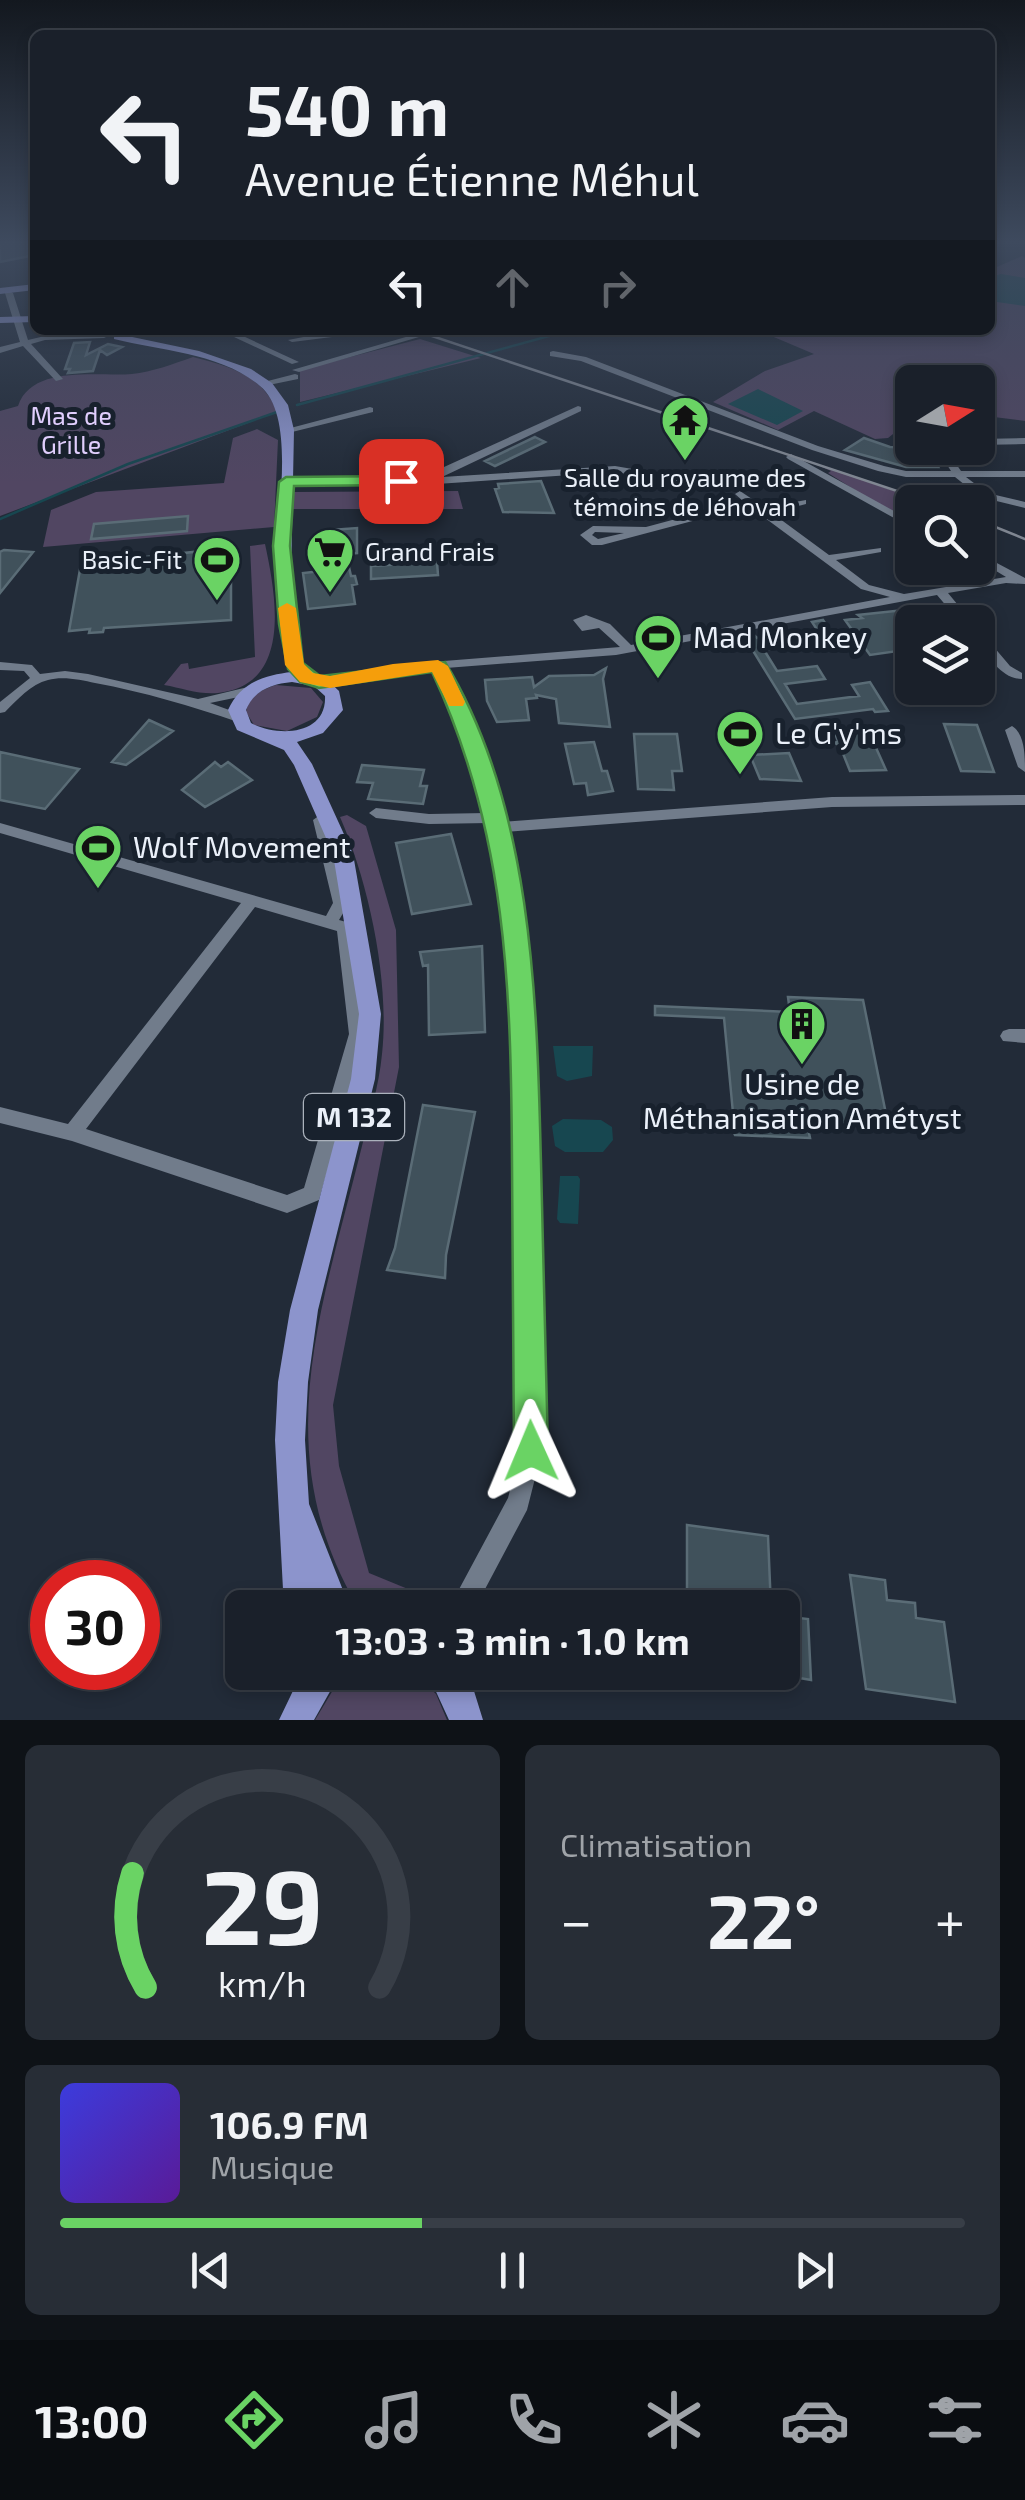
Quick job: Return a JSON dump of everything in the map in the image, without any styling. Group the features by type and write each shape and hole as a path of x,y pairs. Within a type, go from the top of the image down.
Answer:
{"main road":[{"path":"111,335 136,335 219,360 264,383 276,394 288,423 281,546 294,665 328,689 335,702 330,718 314,730 274,738 252,733 238,718 239,702 248,691 267,681 313,680"},
{"path":"267,681 283,654 288,624"},
{"name":"M 132","path":"314,730 320,796"},
{"name":"M 132","path":"274,738 290,746 320,796 343,854 368,989 370,1027 363,1079 298,1342 290,1416 299,1590"},
{"name":"M 132","path":"293,1484 326,1590"},
{"path":"455,1690 470,1715"}],"street":[{"path":"16,323 24,342 59,379"},
{"path":"0,350 24,342 90,335"},
{"path":"232,335 295,369"},
{"path":"276,394 295,369 292,335"},
{"path":"264,383 295,369 420,335"},
{"path":"553,354 583,359 815,448 882,469 906,474 1025,474"},
{"path":"437,481 437,474 578,409"},
{"path":"288,423 370,410"},
{"path":"995,442 1025,441"},
{"path":"791,457 895,516"},
{"path":"950,465 968,488 983,497 1025,505"},
{"path":"286,482 437,481 615,470 714,486"},
{"path":"740,494 865,587 904,597"},
{"path":"646,530 751,502"},
{"path":"769,516 802,502"},
{"path":"825,559 877,550"},
{"path":"995,565 1022,580"},
{"path":"313,680 628,649 940,590 1022,580"},
{"path":"865,587 870,603"},
{"path":"940,590 952,605"},
{"path":"601,624 628,649"},
{"path":"995,657 1018,676"},
{"path":"0,666 28,668 37,679"},
{"path":"438,666 470,736 498,823 517,930 524,1006 531,1451 519,1502 471,1590"},
{"path":"335,702 378,672"},
{"path":"0,708 37,679 67,674 170,696 238,718"},
{"path":"170,696 218,700 248,691"},
{"path":"1012,730 1025,767"},
{"path":"320,796 320,818 342,903 330,922"},
{"path":"376,813 498,823 830,802 1025,800"},
{"path":"0,828 344,928 358,1034 312,1194 287,1204 72,1133 0,1114"},
{"path":"72,1133 252,900"}],"green space":[{"path":"995,323 1025,323 1025,421 995,417 995,365 895,365 895,432 888,438 875,439 814,411 778,430 713,402 765,371 814,354 769,335 995,335"},
{"path":"420,339 481,358 300,402 300,370"},
{"name":"Mas de Grille","path":"193,357 243,374 263,389 277,412 0,516 0,411 18,406 26,393 52,378 140,373"},
{"path":"257,429 278,440 274,527 43,547 51,510 96,492 224,483 233,438"},
{"path":"806,460 895,491 895,513 828,473 831,471"},
{"path":"458,491 463,509 293,509 293,492"},
{"path":"265,544 273,588 274,635 259,674 242,686 218,693 164,685 181,664 188,663 189,669 255,657 250,546"},
{"path":"276,685 311,688 323,702 317,717 287,731 254,725 246,712 250,702"},
{"path":"347,815 366,826 396,930 399,1067 333,1405 339,1466 369,1573 410,1590 349,1590 329,1547 314,1490 308,1434 310,1379 319,1323 376,1090 384,1026 375,933 360,872 340,817"},
{"path":"333,1690 432,1690 447,1720 315,1720"}],"shaded area":[{"path":"758,389 803,411 777,425 728,404"},
{"path":"553,1046 593,1046 592,1076 567,1081 557,1076"},
{"path":"563,1119 601,1120 612,1127 613,1140 603,1152 565,1152 555,1146 552,1126"},
{"path":"560,1176 580,1179 578,1224 560,1223 557,1219"}],"building":[{"path":"90,342 86,355 108,344 122,347 107,355 100,350 93,371 68,373 70,369 65,369 74,343"},
{"path":"535,437 545,442 495,466 485,461"},
{"path":"864,438 895,447 895,464 845,450"},
{"path":"899,465 938,467 906,467"},
{"path":"541,481 554,513 503,512 495,489 498,484"},
{"path":"188,516 187,531 91,539 94,524"},
{"name":"Grand Frais","path":"357,528 357,553 346,554 357,584 352,585 355,604 308,609 303,573 331,570 332,530"},
{"path":"231,548 231,620 104,628 103,632 89,633 90,629 69,631 81,564"},
{"path":"0,552 33,552 0,593"},
{"path":"437,562 438,575 371,579 371,566"},
{"path":"895,611 895,651 870,655 845,620 862,618 858,615"},
{"path":"823,620 840,646 829,648 826,643 764,650 777,671 817,666 825,679 785,684 797,704 859,696 852,685 870,682 888,711 873,709 795,719 744,636 818,631 812,622"},
{"path":"606,668 603,679 610,727 559,723 556,699 536,695 537,698 526,699 529,720 497,722 487,701 485,680 532,677 534,687 549,676 594,675"},
{"path":"149,720 173,731 126,765 112,762"},
{"path":"944,724 977,725 994,772 961,771"},
{"path":"868,730 886,770 850,771 835,743 838,741 834,731"},
{"path":"634,734 677,734 682,771 672,771 674,790 638,789"},
{"path":"594,742 602,771 607,771 613,791 588,795 586,783 574,784 565,744"},
{"path":"0,752 79,769 45,809 0,800"},
{"path":"789,753 801,781 760,779 750,755"},
{"path":"215,762 221,767 228,762 252,780 205,807 182,790"},
{"path":"362,765 424,770 420,786 427,786 423,804 368,799 373,783 357,782"},
{"path":"451,834 471,904 412,914 396,843"},
{"path":"482,946 485,1032 429,1035 428,965 423,966 420,952"},
{"name":"Usine de Méthanisation Amétyst","path":"788,997 863,1000 888,1124 807,1123 810,1138 735,1135 726,1115 733,1113 724,1018 655,1015 655,1006 790,1012"},
{"path":"423,1105 475,1112 446,1255 445,1278 387,1270 395,1248"},
{"path":"687,1525 768,1536 770,1590 687,1590"},
{"path":"850,1575 885,1580 887,1600 915,1603 916,1618 944,1622 955,1702 866,1689"},
{"path":"800,1618 808,1619 811,1680 800,1678"}],"waterway":[{"path":"297,405 553,335"},
{"path":"0,519 128,464 277,412"}],"tram line":[{"path":"429,335 895,490"},
{"path":"995,527 1025,539"}],"slow traffic":[{"path":"287,608 294,665 307,678 330,682 393,669 438,666 456,702"}],"place":[{"name":"Salle du royaume des témoins de Jéhovah","path":"685,462"},
{"name":"Grand Frais","path":"330,594"},
{"name":"Basic-Fit","path":"217,602"},
{"name":"Mad Monkey","path":"658,680"},
{"name":"Le G'y'ms","path":"740,776"},
{"name":"Wolf Movement","path":"98,890"},
{"name":"Usine de Méthanisation Amétyst","path":"802,1066"}],"route":[{"path":"401,481 286,482 281,546 288,624 294,665 307,678 319,682 438,666 460,712 492,801 513,904 524,1006 531,1451"}]}
